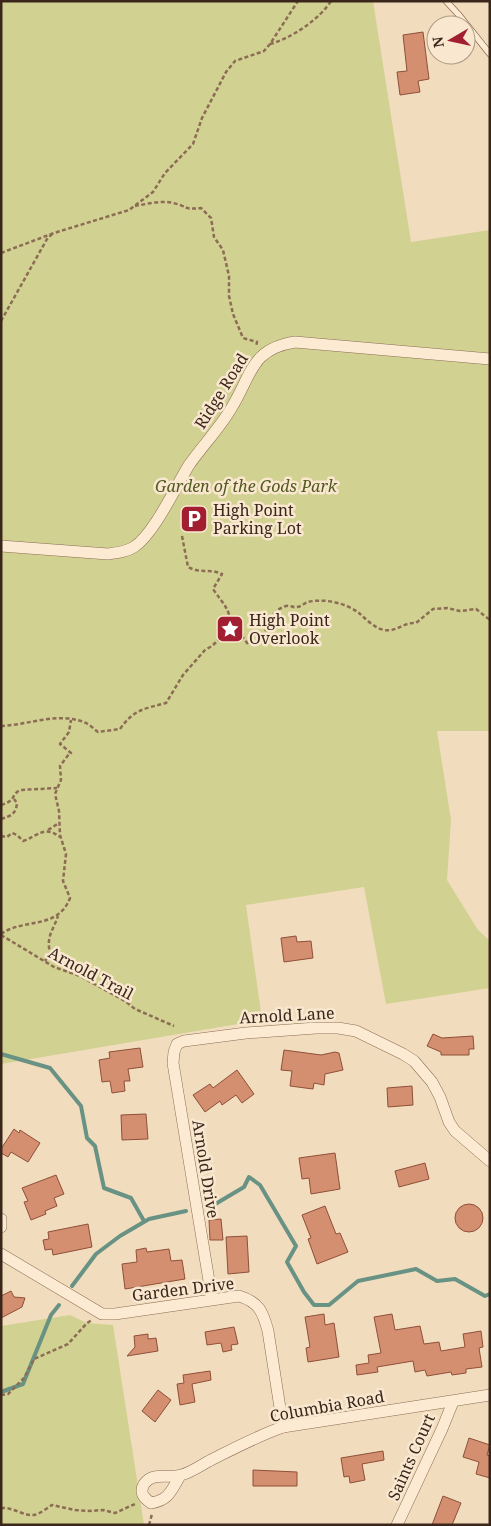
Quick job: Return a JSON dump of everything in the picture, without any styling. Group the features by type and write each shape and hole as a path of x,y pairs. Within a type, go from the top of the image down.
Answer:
{"street":[{"name":"Ridge Road","path":"1,546 108,554 124,552 135,546 145,536 190,464 210,440 232,407 255,362 264,353 280,345 295,342 490,359"},
{"name":"Arnold Lane","path":"177,1044 184,1040 246,1032 316,1028 338,1028 356,1031 414,1061 432,1082 454,1131 490,1161"},
{"name":"Arnold Drive","path":"177,1044 173,1063 212,1299"},
{"path":"1,1219 1,1227"},
{"path":"1,1254 102,1314"},
{"name":"Garden Drive","path":"102,1314 115,1314 239,1296 250,1299 259,1307 265,1318 283,1427"},
{"name":"Columbia Road","path":"144,1498 142,1491 144,1485 149,1480 162,1475 180,1476 261,1434 283,1427 490,1395"},
{"name":"Saints Court","path":"397,1525 453,1402"},
{"path":"144,1498 151,1503 161,1502 166,1498 180,1476"}],"lane":[{"path":"446,1 490,54"}],"path":[{"path":"1,253 54,232 129,210 153,192 165,173 193,144 202,118 226,72 236,61 264,51 298,1"},
{"path":"270,44 279,42 312,21 331,1"},
{"path":"134,206 160,202 173,203 187,210 201,208 211,218 214,237 224,250 233,314 243,338 257,342 256,350"},
{"path":"1,321 48,239 54,232"},
{"path":"1,726 11,726 60,717 86,723 98,732 120,730 128,718 135,712 166,702 183,675 205,650 230,629 231,619 228,610 213,589 222,574 211,569 202,572 188,567 182,536"},
{"path":"230,629 238,631 248,644 257,641 266,632 269,618 276,611 289,605 297,607 308,602 344,604 383,630 398,629 407,622 416,623 433,609 476,610 490,620"},
{"path":"1,934 7,930 55,917 66,906 70,898 63,881 66,854 61,838 59,811 55,794 61,780 60,766 71,753 60,744 69,732 71,720"},
{"path":"1,805 9,803 14,799 16,793 22,790 57,788"},
{"path":"1,819 12,816 17,803 14,799"},
{"path":"1,836 7,837 15,834 23,841 47,831 59,823"},
{"path":"47,831 61,838"},
{"path":"45,961 50,953 49,936 59,914"},
{"name":"Arnold Trail","path":"1,934 54,967 80,976 125,1001 135,1009 174,1026"},
{"path":"1,1395 8,1394 24,1378 34,1359 68,1344 87,1323 102,1314"},
{"path":"1,1508 10,1508 36,1515 52,1505 90,1512 102,1510 115,1513 125,1510 144,1498"}],"green space":[{"name":"Garden of the Gods Park","path":"1,1 373,1 411,242 490,230 490,731 437,731 451,820 447,880 478,930 490,941 490,988 386,1004 364,887 246,905 262,1020 1,1064"},
{"path":"70,1315 87,1323 113,1325 144,1525 1,1525 1,1326"}],"building":[{"path":"423,32 429,79 418,81 420,92 400,95 397,72 407,71 403,35"},
{"path":"296,936 297,942 311,941 313,958 284,962 281,938"},
{"path":"433,1034 442,1038 473,1036 474,1049 469,1049 469,1055 441,1055 441,1052 427,1046"},
{"path":"140,1048 143,1067 128,1069 130,1081 124,1081 125,1091 112,1093 110,1081 102,1082 99,1060 110,1058 109,1052"},
{"path":"284,1050 321,1055 339,1053 343,1070 325,1074 324,1085 314,1083 313,1089 290,1086 292,1071 281,1070"},
{"path":"237,1070 254,1094 242,1103 236,1095 222,1105 220,1101 205,1112 193,1095 210,1084 213,1088"},
{"path":"412,1086 413,1105 388,1107 387,1088"},
{"path":"146,1114 148,1139 122,1140 121,1115"},
{"path":"14,1129 19,1133 20,1130 40,1143 28,1162 11,1152 8,1157 1,1153 1,1149"},
{"path":"335,1153 340,1189 311,1194 309,1178 302,1179 299,1158"},
{"path":"425,1163 429,1179 399,1187 395,1171"},
{"path":"56,1175 64,1194 54,1198 57,1206 45,1211 46,1214 31,1220 24,1202 28,1201 22,1188"},
{"path":"469,1204 479,1208 483,1218 479,1228 469,1232 459,1228 455,1218 459,1208"},
{"path":"325,1206 336,1234 340,1233 348,1252 317,1264 308,1239 311,1238 302,1215"},
{"path":"221,1219 223,1240 210,1240 209,1220"},
{"path":"88,1224 92,1247 53,1255 52,1249 45,1250 43,1240 49,1239 48,1232"},
{"path":"247,1236 249,1272 228,1274 226,1237"},
{"path":"146,1248 147,1252 169,1249 171,1261 182,1260 185,1279 125,1289 122,1264 137,1262 136,1250"},
{"path":"11,1291 14,1297 25,1298 22,1307 1,1318 1,1296"},
{"path":"324,1314 325,1325 334,1323 339,1357 308,1362 306,1348 310,1347 305,1317"},
{"path":"392,1314 395,1330 420,1326 424,1344 439,1342 441,1351 465,1347 463,1334 481,1331 483,1347 479,1348 482,1367 466,1369 466,1373 452,1375 451,1372 427,1376 425,1370 415,1372 413,1361 377,1367 378,1372 357,1375 356,1365 369,1363 368,1355 381,1353 374,1317"},
{"path":"234,1327 238,1344 231,1345 232,1350 223,1352 221,1343 207,1345 205,1332"},
{"path":"148,1334 148,1339 156,1338 158,1351 127,1356 135,1347 134,1336"},
{"path":"210,1371 211,1380 192,1384 195,1402 180,1405 177,1384 184,1383 183,1375"},
{"path":"158,1390 171,1400 155,1422 142,1411"},
{"path":"469,1438 490,1445 487,1455 490,1456 490,1478 476,1474 479,1462 463,1457"},
{"path":"383,1451 384,1460 362,1464 365,1480 350,1483 349,1476 344,1477 341,1458"},
{"path":"253,1470 297,1472 297,1486 253,1486"},
{"path":"443,1496 461,1503 452,1525 432,1525"}],"waterway":[{"path":"1,1054 50,1068 81,1106 87,1138 95,1146 104,1188 131,1198 144,1221"},
{"path":"206,1207 212,1206 244,1187 249,1177 260,1185 296,1246 287,1262 304,1292 314,1305 329,1305 358,1281 416,1269 437,1281 455,1279 485,1296 490,1294"},
{"path":"72,1286 96,1254 120,1236 149,1219 186,1211"},
{"path":"1,1392 23,1384 51,1315 59,1305"}],"place":[{"name":"High Point Parking Lot","path":"194,519"},
{"name":"High Point Overlook","path":"230,629"}]}
